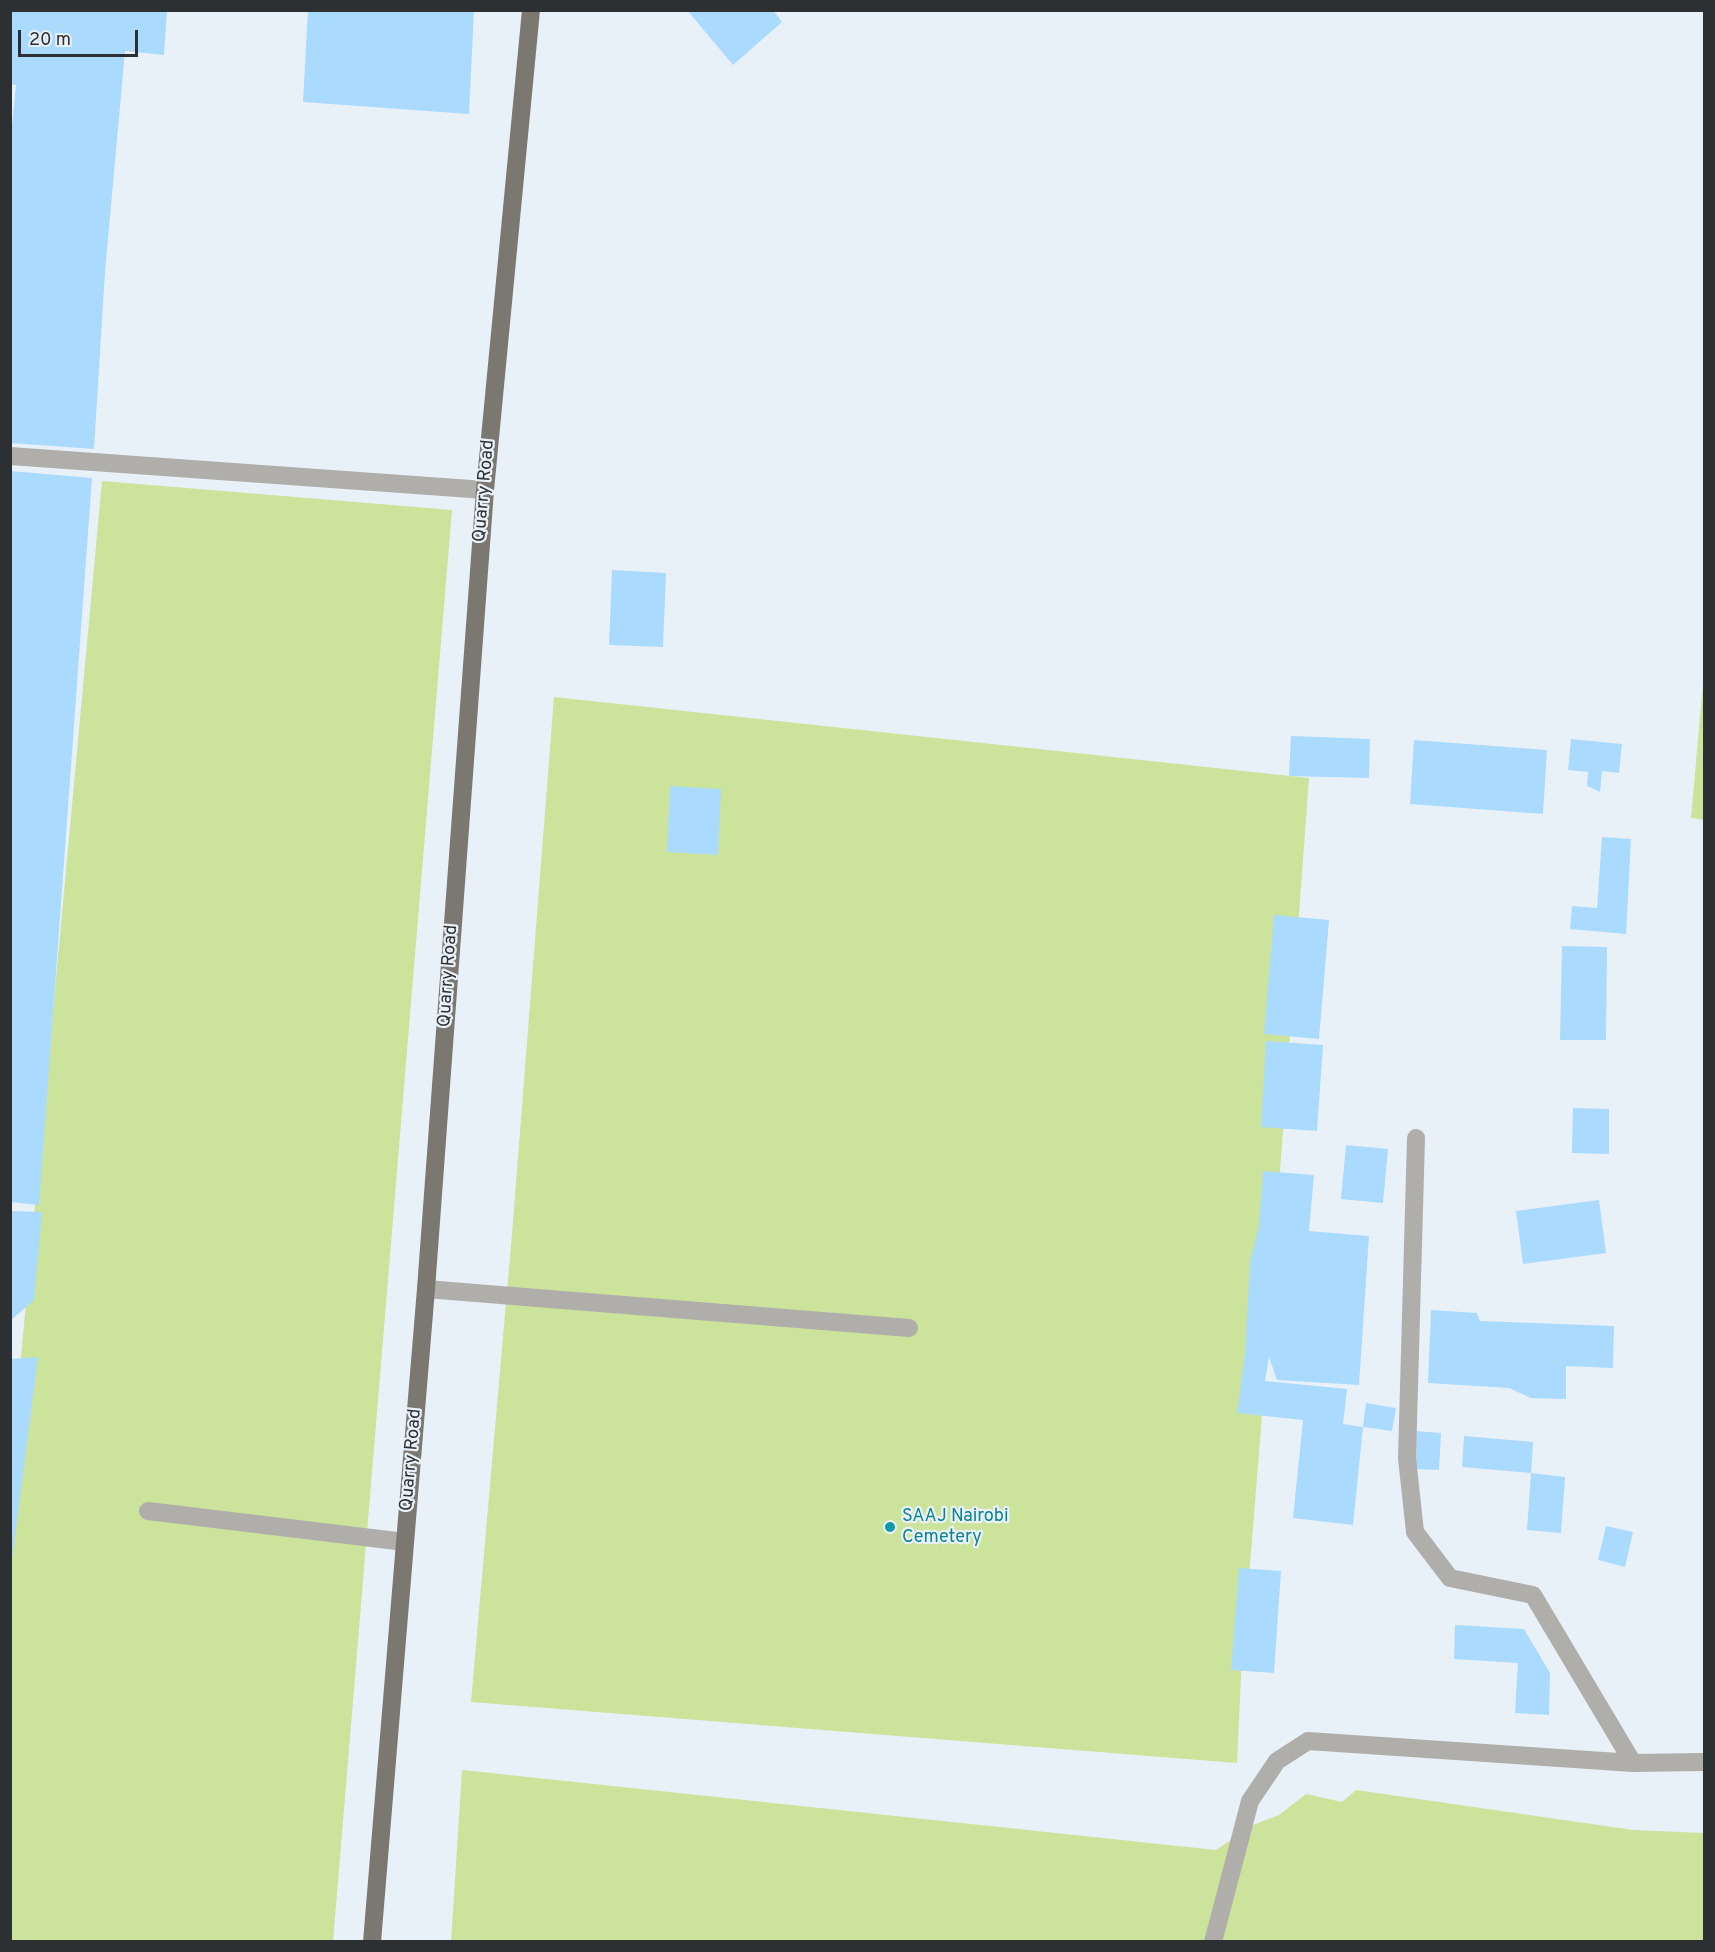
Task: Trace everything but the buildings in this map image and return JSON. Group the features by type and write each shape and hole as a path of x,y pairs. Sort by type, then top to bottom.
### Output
{"main road":[{"name":"Quarry Road","path":"372,1941 426,1289 485,490 531,10"}],"lane":[{"path":"10,456 485,490"},
{"path":"1416,1138 1407,1458 1415,1532 1450,1578 1533,1595 1633,1763"},
{"path":"426,1289 909,1328"},
{"path":"148,1510 405,1542"},
{"path":"1213,1941 1250,1800 1277,1761 1308,1741 1633,1763 1704,1761"}],"green space":[{"path":"102,481 452,510 333,1941 11,1942 11,1465"},
{"path":"1704,672 1704,820 1691,818"},
{"path":"554,697 1309,778 1241,1677 1237,1763 471,1702 512,1234"},
{"path":"462,1770 1216,1850 1253,1825 1279,1815 1306,1794 1342,1802 1356,1790 1633,1830 1704,1833 1704,1941 451,1942"}],"place":[{"name":"SAAJ Nairobi Cemetery","path":"890,1527"}]}
